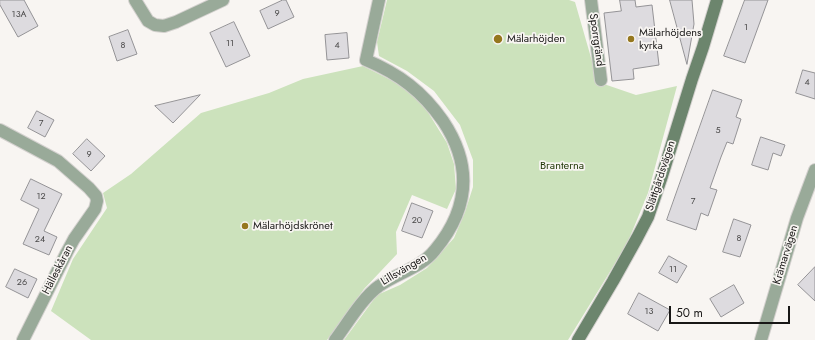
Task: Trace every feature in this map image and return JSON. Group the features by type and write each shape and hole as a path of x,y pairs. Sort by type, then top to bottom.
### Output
{"street":[{"path":"135,0 148,21 159,25 169,25 223,0"},
{"name":"Lillsvängen","path":"335,340 370,292 421,263 434,252 453,224 460,205 463,190 463,172 460,154 450,132 436,112 414,87 383,67 366,60 379,0"},
{"name":"Sporrgränd","path":"590,0 601,80"},
{"name":"Slättgårdsvägen","path":"578,340 613,281 648,217 717,0"},
{"name":"Hälleskåran","path":"0,130 58,161 90,188 96,196 97,201 95,209 74,239 67,252 23,340"},
{"name":"Krämarvägen","path":"761,340 797,218 815,170"}],"green space":[{"name":"Branterna","path":"387,0 569,0 575,2 598,82 636,95 677,86 648,193 627,244 568,340 344,340 377,295 400,285 427,268 454,238 465,212 473,187 473,160 460,125 434,91 407,71 379,56 377,42"},
{"path":"363,66 405,87 426,109 447,143 454,164 456,189 447,209 412,195 396,232 397,254 364,289 327,340 91,340 51,311 73,259 107,208 103,193 131,174 201,113 269,93 303,79"}],"building":[{"path":"0,0 24,0 38,26 18,37 0,5"},
{"path":"286,0 294,17 268,29 260,11"},
{"name":"Mälarhöjdens kyrka","path":"620,0 635,0 636,7 652,5 659,65 633,69 634,79 612,81 604,13 621,11"},
{"path":"670,0 692,0 694,24 687,64"},
{"path":"745,0 768,0 745,63 724,56"},
{"path":"234,22 250,56 226,67 210,33"},
{"path":"128,30 137,54 117,61 109,37"},
{"path":"347,33 349,58 327,60 325,35"},
{"path":"803,70 815,73 815,99 796,93"},
{"path":"713,90 742,100 736,117 741,119 733,144 727,142 710,188 717,190 708,216 701,213 696,230 667,220"},
{"path":"200,95 173,123 155,106"},
{"path":"37,111 54,120 45,137 28,128"},
{"path":"761,137 785,145 781,156 773,153 768,170 752,165"},
{"path":"87,139 105,156 91,171 73,154"},
{"path":"31,179 62,194 44,231 57,237 49,255 23,244 39,209 21,200"},
{"path":"412,203 433,211 422,238 402,231"},
{"path":"734,219 751,225 740,257 723,252"},
{"path":"669,256 687,266 677,283 659,273"},
{"path":"815,267 815,301 798,285"},
{"path":"15,269 37,279 28,298 6,287"},
{"path":"734,285 744,303 721,317 710,299"},
{"path":"639,293 670,310 658,331 628,314"}],"place":[{"name":"Mälarhöjden","path":"498,39"},
{"name":"Mälarhöjdens kyrka","path":"631,39"},
{"name":"Mälarhöjdskrönet","path":"245,226"}]}
